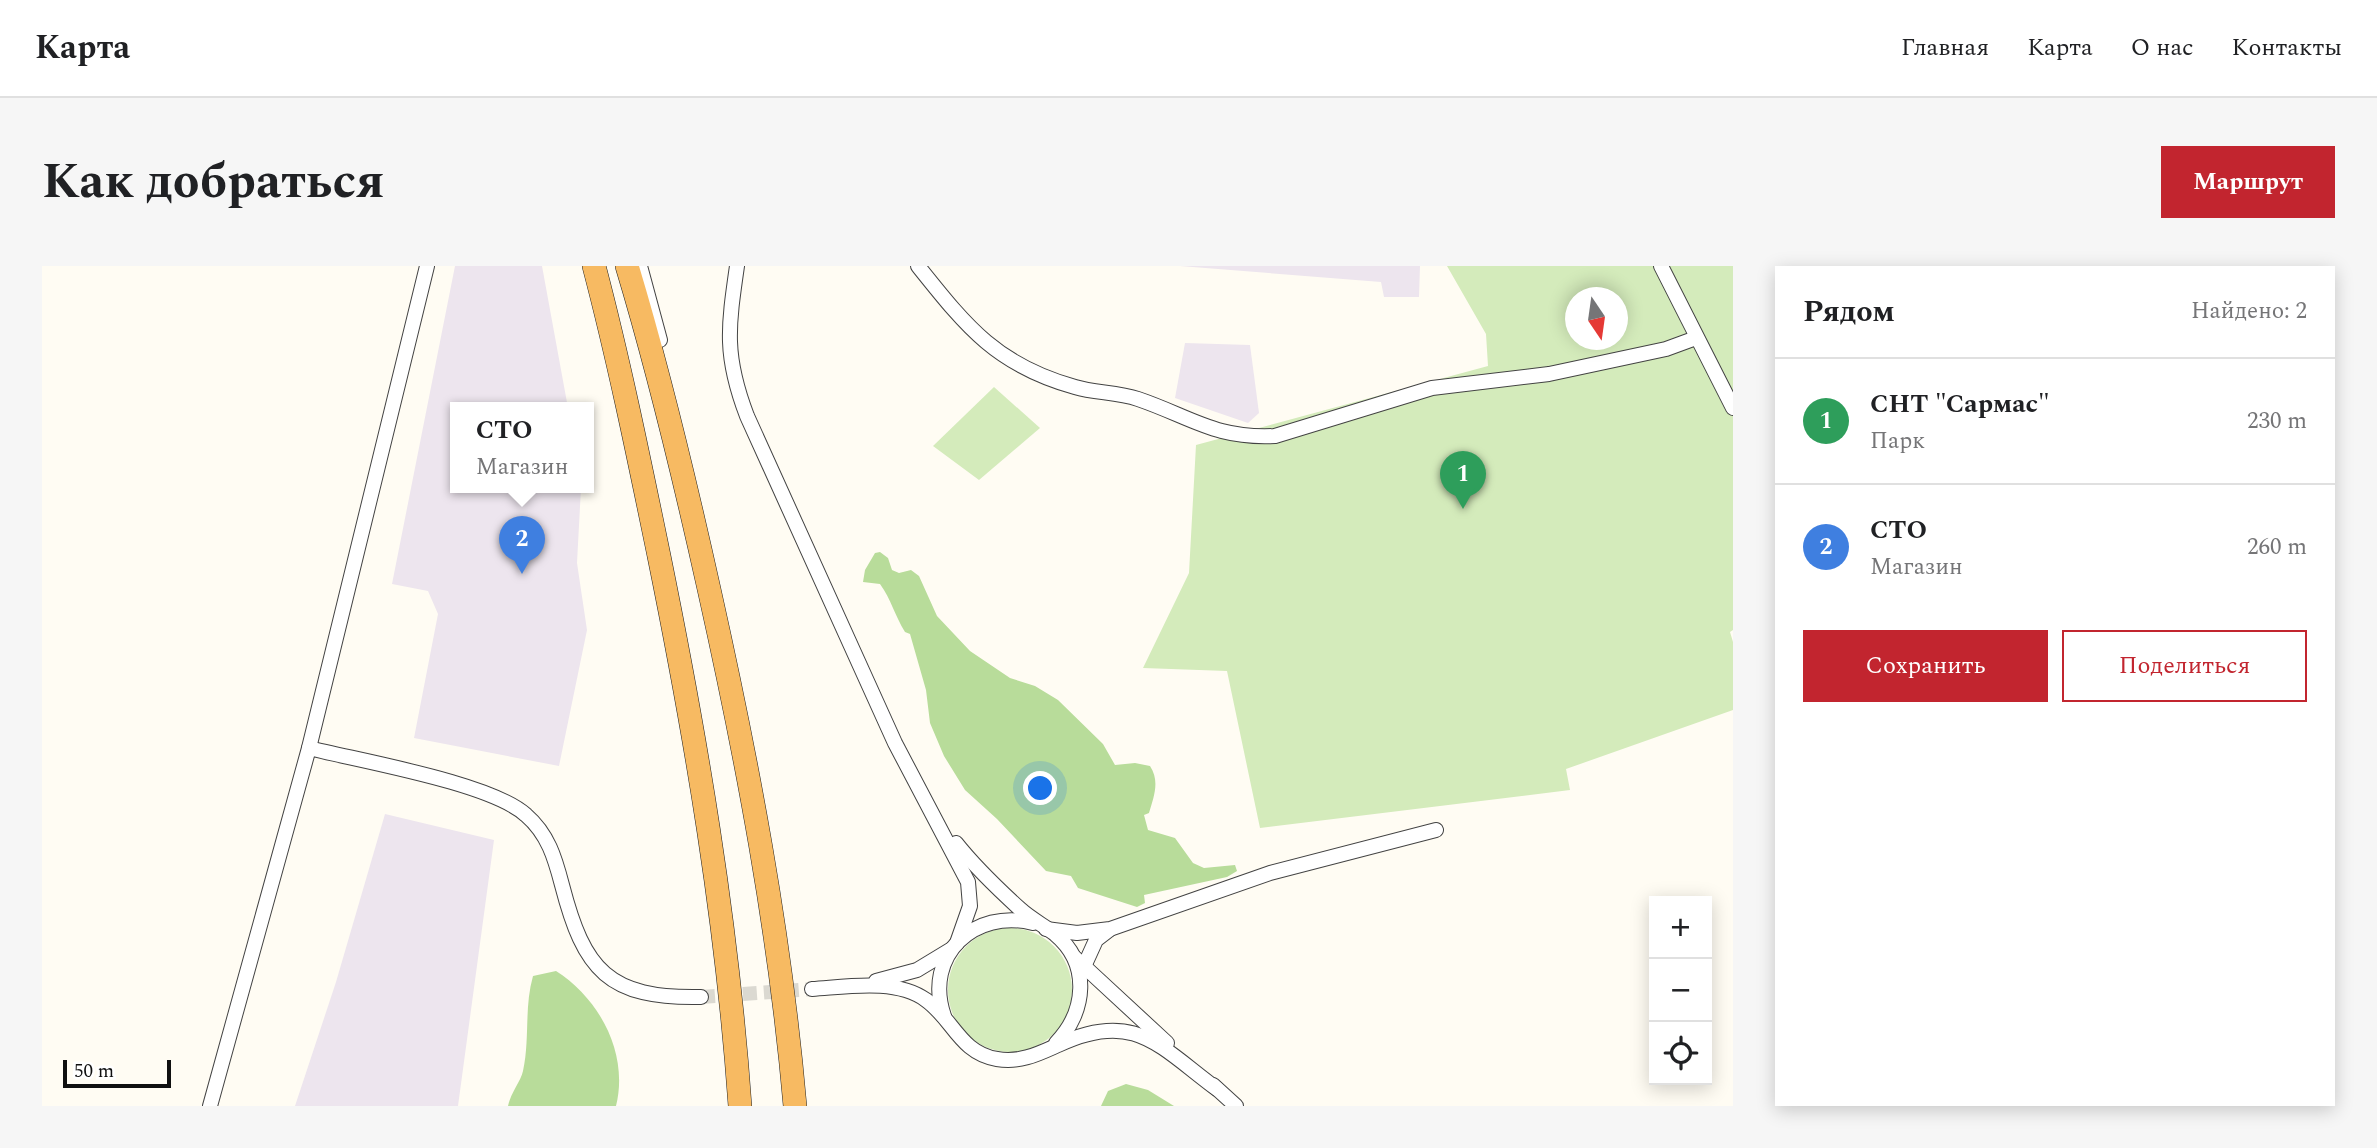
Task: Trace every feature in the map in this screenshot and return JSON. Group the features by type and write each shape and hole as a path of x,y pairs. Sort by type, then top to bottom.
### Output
{"highway":[{"path":"594,266 649,507 689,703 711,843 740,1106"},
{"path":"627,266 689,499 732,691 779,956 795,1106"}],"street":[{"path":"211,1106 309,748 427,266"},
{"path":"583,266 625,444 649,507"},
{"path":"640,266 681,431 689,499"},
{"path":"737,266 728,342 738,393 895,743 970,890 968,915 945,962 939,985 943,1014 952,1030"},
{"path":"918,266 967,327 998,353 1026,369 1075,387 1135,398 1215,432 1248,438 1293,431 1432,387 1549,374 1666,349 1696,338"},
{"path":"1661,266 1733,408"},
{"path":"309,748 447,783 508,802 539,827 549,843 579,942 599,969 612,979 649,993 701,997"},
{"path":"935,817 986,877 1236,1106"},
{"path":"850,987 917,970 955,945 968,932 991,922 1018,919 1042,927 1077,933 1110,929 1270,873 1436,830"},
{"path":"1043,1052 1056,1044 1074,1021 1081,996 1078,961 1096,940 1110,929"},
{"path":"812,989 900,988 934,1006 952,1030 975,1051 999,1060 1030,1058 1084,1034 1125,1030 1152,1041 1217,1089"}],"shaded area":[{"path":"455,266 542,266 567,402 450,402 450,493 581,493 577,563 587,630 559,766 414,738 438,614 428,591 392,584"},
{"path":"1180,266 1420,266 1419,297 1384,297 1381,282"},
{"path":"1185,343 1250,345 1259,413 1248,423 1175,398"},
{"path":"385,814 494,840 458,1106 295,1106 336,982"}],"green space":[{"path":"1447,266 1733,266 1733,630 1730,632 1733,642 1733,710 1566,769 1570,790 1260,828 1227,671 1143,668 1189,573 1196,445 1488,366 1486,334"},
{"path":"994,387 1040,428 979,480 933,446"},
{"path":"880,552 888,558 892,570 899,573 911,570 919,576 937,616 970,651 1010,678 1035,686 1058,700 1103,744 1115,765 1135,763 1150,766 1155,783 1149,813 1144,815 1148,830 1175,838 1193,863 1204,868 1235,865 1237,871 1227,877 1144,895 1145,903 1137,907 1078,888 1071,876 1046,871 997,819 965,790 944,756 930,723 926,690 910,634 905,632 880,584 863,582 865,570 875,553"},
{"path":"1010,928 1034,933 1054,946 1067,966 1072,990 1067,1014 1054,1034 1034,1047 1010,1052 986,1047 966,1034 953,1014 948,990 953,966 966,946 986,933"},
{"path":"556,971 586,997 607,1030 618,1067 616,1106 508,1106 523,1071 533,976"},
{"path":"1126,1084 1148,1090 1174,1106 1101,1106 1108,1091"}],"tunnel":[{"path":"701,997 812,989"}],"place":[{"name":"СНТ \"Сармас\"","path":"1463,509"},
{"name":"СТО","path":"522,574"}]}
